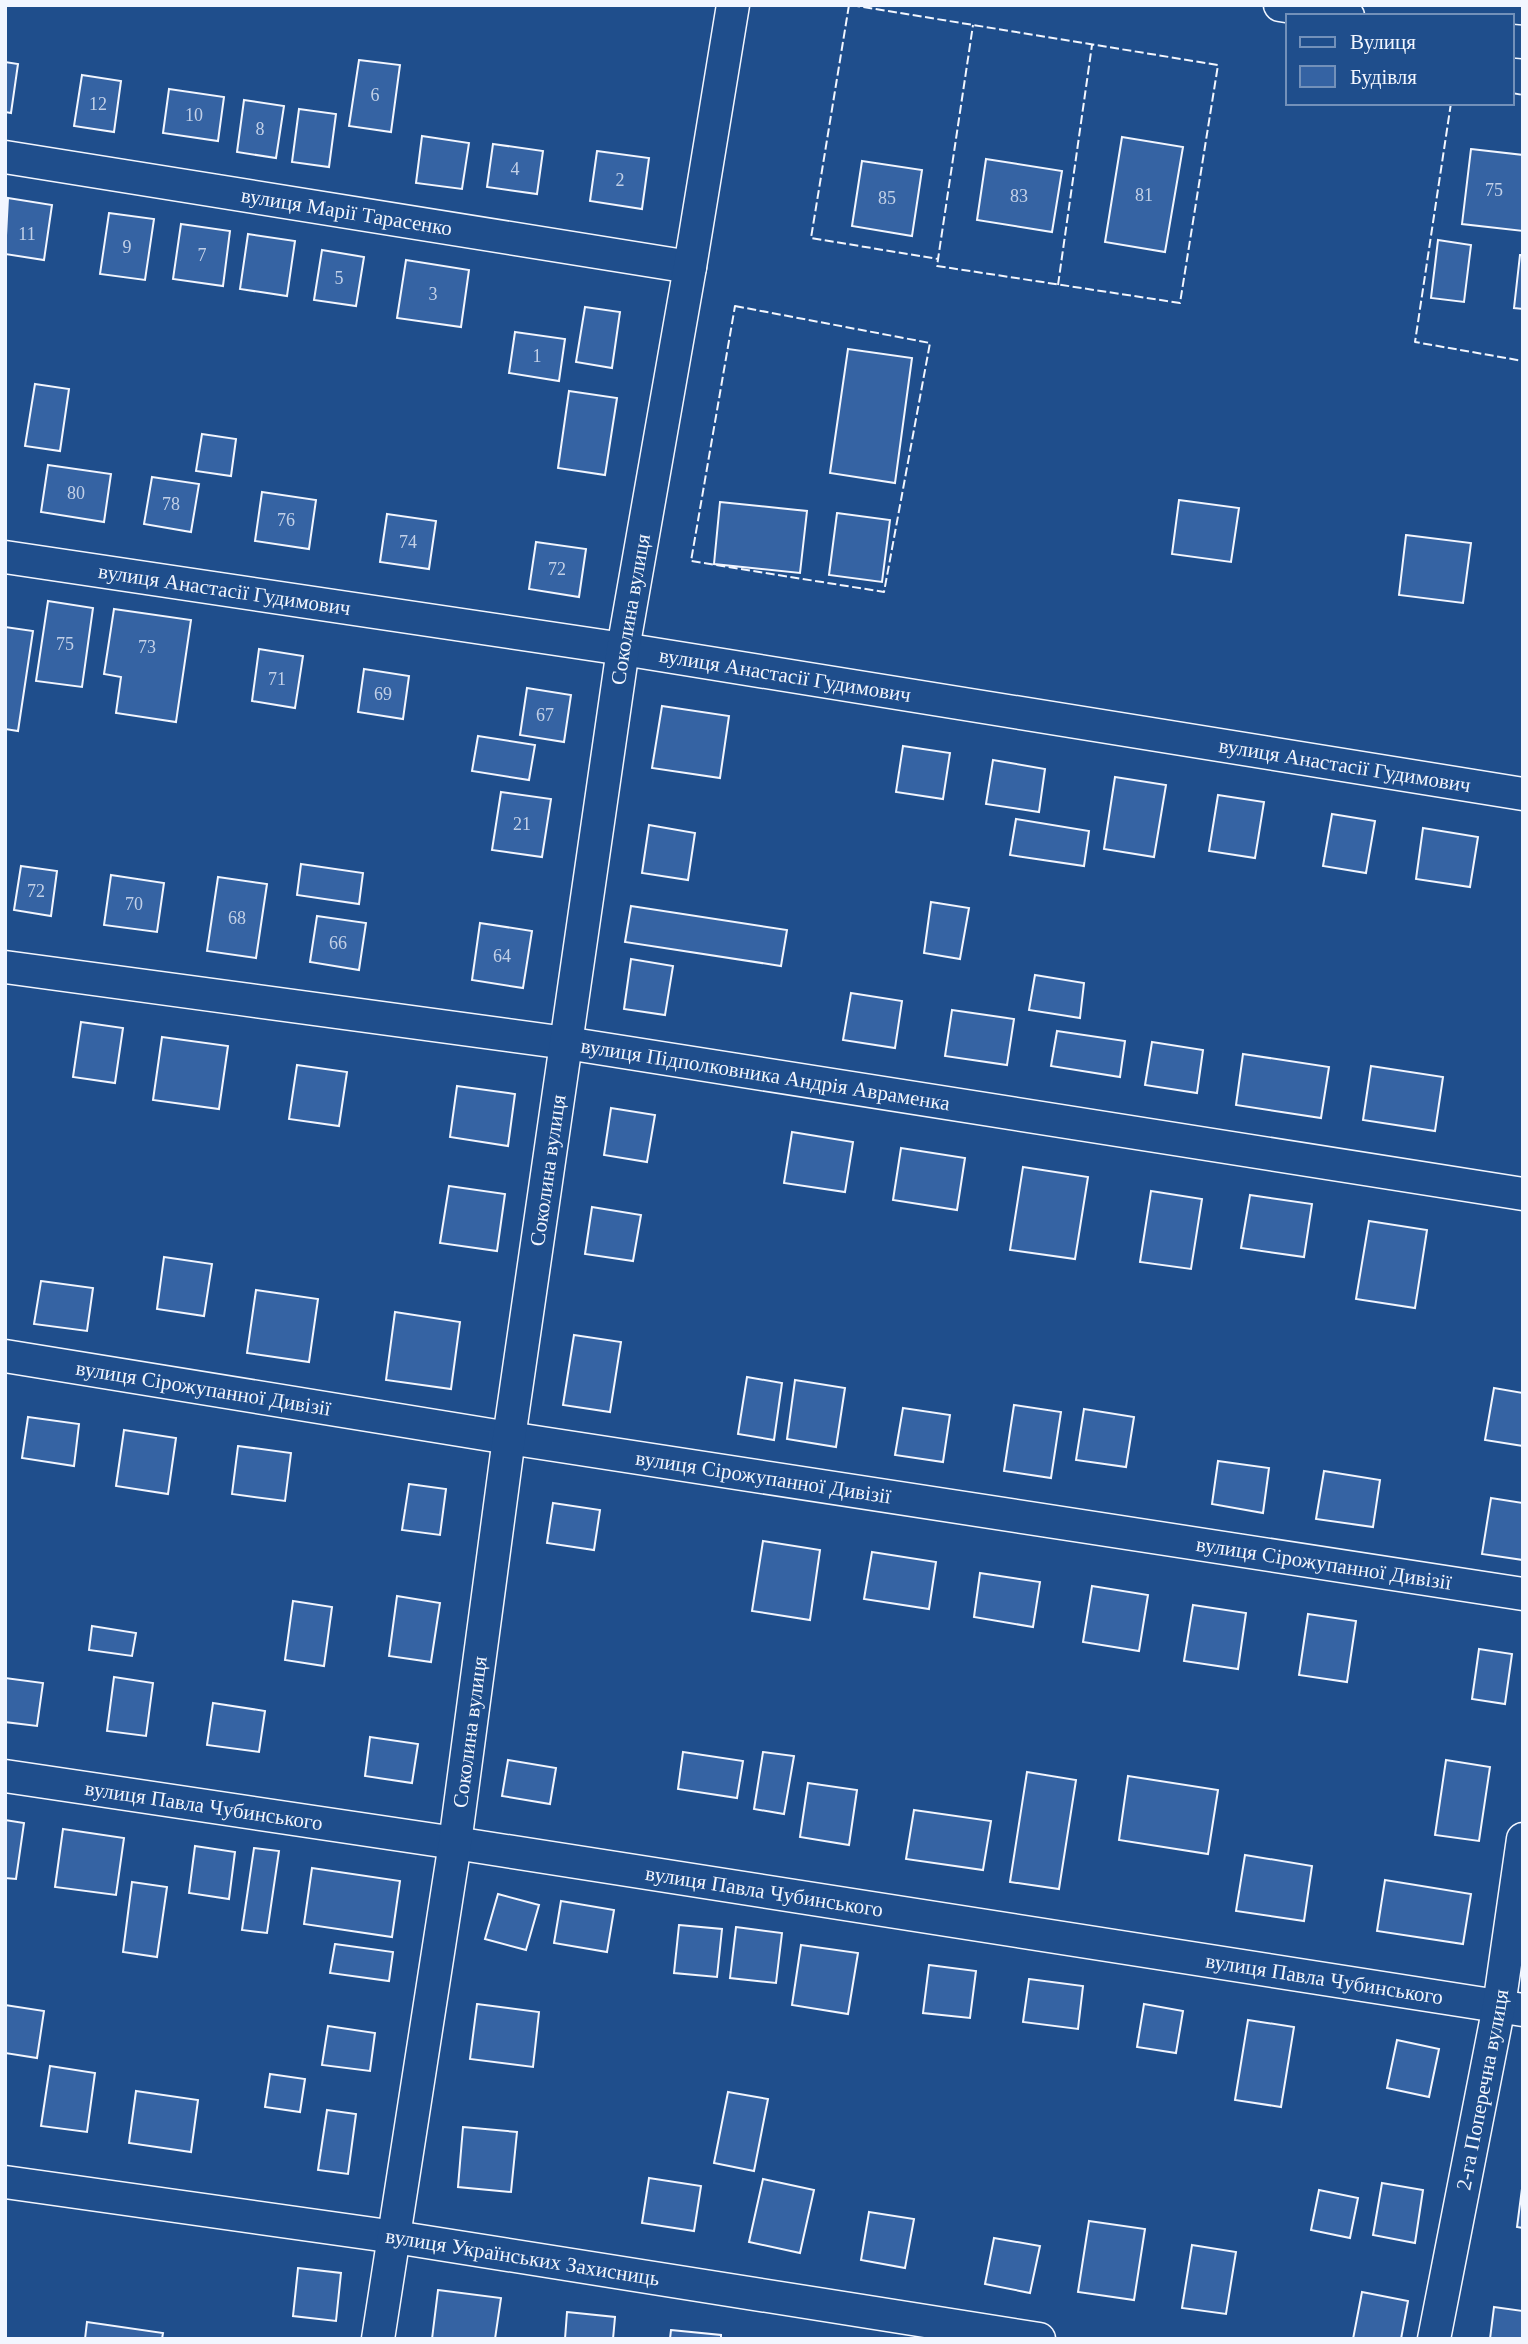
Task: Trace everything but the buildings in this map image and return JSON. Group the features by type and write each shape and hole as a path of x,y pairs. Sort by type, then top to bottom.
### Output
{"street":[{"name":"Соколина вулиця","path":"379,2339 455,1843 509,1438 623,649 733,5"},
{"path":"1280,5 1336,14"},
{"name":"вулиця Марії Тарасенко","path":"5,157 690,268"},
{"name":"вулиця Анастасії Гудимович","path":"5,557 623,649 1523,794"},
{"name":"вулиця Підполковника Андрія Авраменка","path":"5,967 566,1043 1523,1194"},
{"name":"вулиця Сірожупанної Дивізії","path":"5,1356 509,1438 1523,1594"},
{"name":"вулиця Павла Чубинського","path":"5,1776 455,1843 1511,2008"},
{"name":"2-га Поперечна вулиця","path":"1434,2339 1511,2008 1523,1839"},
{"name":"вулиця Українських Захисниць","path":"5,2182 395,2237 1039,2339"}],"fence":[{"path":"849,5 811,238 938,259"},
{"path":"851,5 1218,65 1180,303 937,266 973,25"},
{"path":"1058,285 1092,45"},
{"path":"1514,93 1523,95"},
{"path":"1451,105 1415,342 1523,361"},
{"path":"735,306 930,343 884,592 691,561 735,306"}]}
